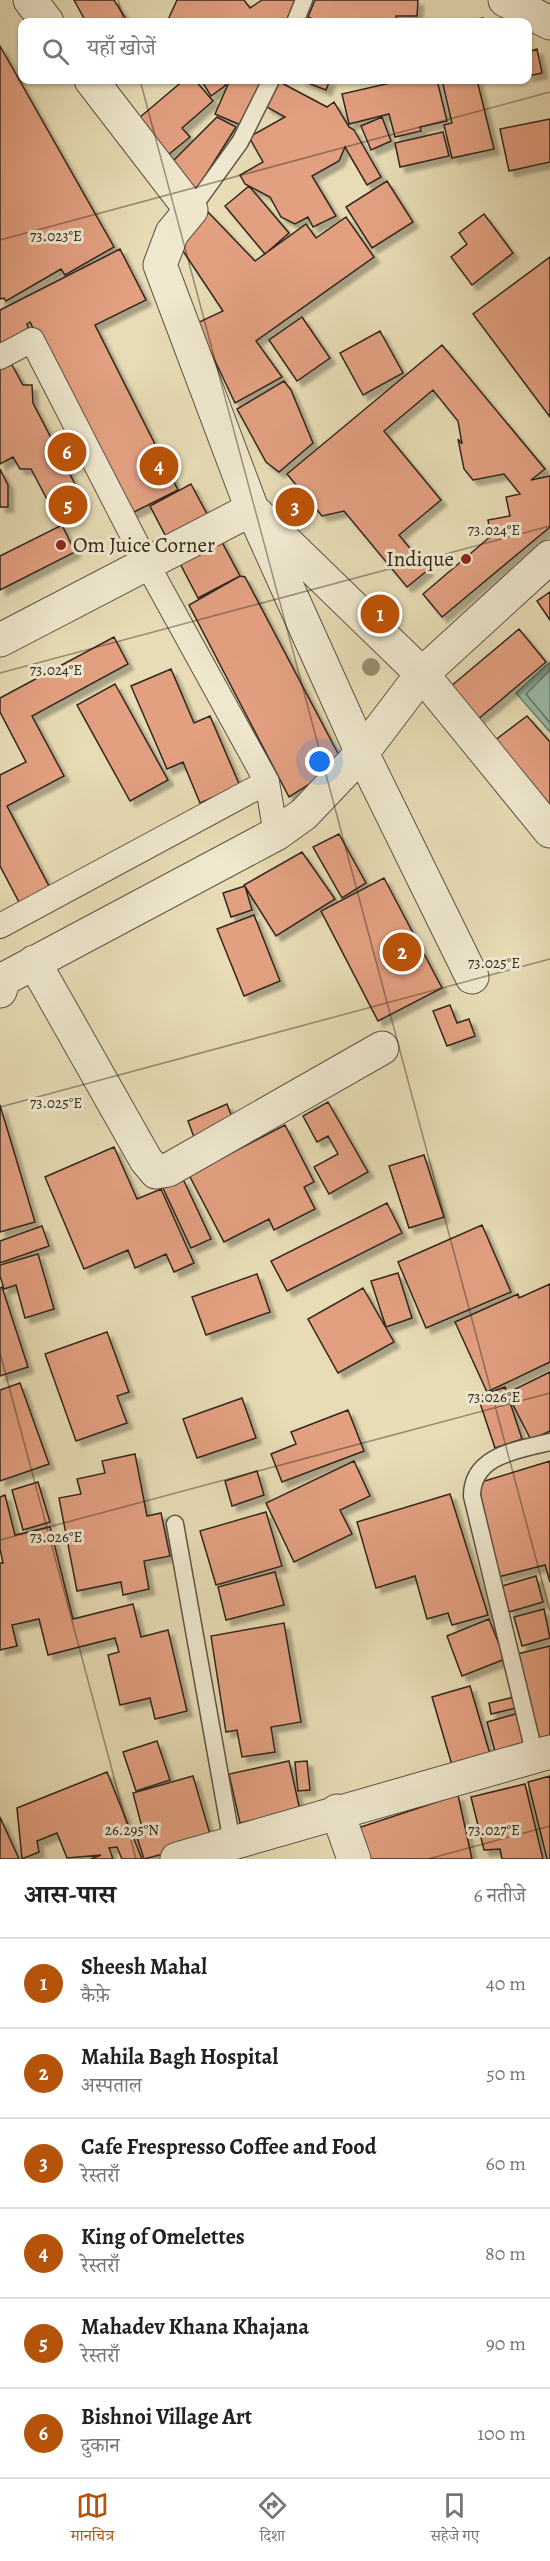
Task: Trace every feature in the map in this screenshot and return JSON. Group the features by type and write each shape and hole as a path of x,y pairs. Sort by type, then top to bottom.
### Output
{"street":[{"path":"30,0 44,18"},
{"path":"505,0 550,22"},
{"path":"94,84 191,210 172,233 160,265 252,508 362,753 472,977"},
{"path":"0,357 32,340 147,564 267,782 276,834"},
{"path":"0,640 252,508"},
{"path":"252,508 422,674 550,831"},
{"path":"1,980 276,834 304,814 362,753 422,674 550,557"},
{"path":"0,926 267,782"},
{"path":"34,962 146,1160 156,1172 168,1170 382,1048"},
{"path":"177,1859 542,1754"},
{"path":"337,1812 354,1859"}],"lane":[{"path":"297,18 304,0"},
{"path":"191,210 240,142 269,84"},
{"path":"542,1754 472,1496 472,1483 476,1473 507,1452 550,1442"},
{"path":"175,1524 232,1843"}],"water":[{"path":"550,662 550,732 516,693"}],"building":[{"path":"74,0 114,0 125,18 84,18"},
{"path":"177,0 244,0 250,8 262,0 299,0 291,18 169,18"},
{"path":"315,0 418,0 417,16 396,16 396,18 308,17"},
{"path":"0,46 18,78 18,84 22,84 114,247 65,275 61,269 6,301 4,298 0,299"},
{"path":"537,49 542,73 532,75 532,51"},
{"path":"179,84 198,84 213,101 182,128 190,137 163,159 133,123"},
{"path":"204,84 226,85 211,96"},
{"path":"228,84 261,84 243,126 215,114"},
{"path":"276,84 284,84 327,107 334,102 349,127 354,130 381,177 367,185 345,147 339,161 312,176 336,216 313,227 308,217 295,224 281,217 270,197 245,184 240,175 263,162 249,137 285,117 265,106"},
{"path":"310,84 328,84 326,90"},
{"path":"386,84 438,84 447,121 420,127 421,131 395,137 389,114 349,124 342,94"},
{"path":"443,84 478,84 494,149 452,158 444,125 452,123"},
{"path":"217,117 236,127 195,192 173,161"},
{"path":"382,117 391,141 371,150 361,126"},
{"path":"550,119 550,162 509,171 500,129"},
{"path":"443,132 449,156 400,167 395,143"},
{"path":"387,181 413,222 372,248 346,207"},
{"path":"249,186 289,233 265,254 225,206"},
{"path":"208,212 255,261 306,224 316,238 346,217 374,257 256,341 282,377 235,403 197,323 223,311 181,248"},
{"path":"484,214 513,253 472,285 451,257 467,244 459,233"},
{"path":"120,249 146,300 95,325 178,490 128,515 30,322 27,324 29,331 0,348 0,310"},
{"path":"550,257 550,417 473,314"},
{"path":"302,317 330,358 297,381 269,340"},
{"path":"380,331 403,373 363,395 340,353"},
{"path":"442,345 545,469 531,480 550,476 550,527 442,617 423,594 491,536 488,520 510,516 506,497 520,494 504,474 473,480 464,469 458,439 462,444 458,421 433,390 384,431 441,500 399,535 428,570 407,587 344,511 322,516 287,474"},
{"path":"11,363 23,385 32,385 33,403 78,490 50,505 31,469 20,469 13,457 0,464 0,369"},
{"path":"284,381 291,390 313,443 279,472 266,462 237,409"},
{"path":"0,469 8,485 8,507 0,507"},
{"path":"191,484 240,576 198,598 150,506"},
{"path":"62,525 75,552 0,590 0,556"},
{"path":"240,576 245,577 343,763 289,797 189,605"},
{"path":"550,592 550,620 537,601"},
{"path":"519,629 546,662 471,725 444,692"},
{"path":"114,637 128,664 32,716 64,776 7,806 50,888 20,904 0,866 0,775 26,762 0,712 0,698"},
{"path":"171,669 194,723 210,716 240,786 200,803 183,762 167,769 131,686"},
{"path":"115,684 168,780 130,801 77,705"},
{"path":"527,716 550,742 550,823 490,744"},
{"path":"339,834 366,883 342,898 313,847"},
{"path":"302,852 335,899 276,936 244,885"},
{"path":"384,878 442,988 378,1021 321,911"},
{"path":"245,886 252,910 231,917 223,893"},
{"path":"254,915 280,981 244,996 217,929"},
{"path":"450,1005 457,1023 469,1019 475,1036 447,1046 433,1011"},
{"path":"328,1102 368,1172 329,1194 314,1167 338,1154 328,1136 317,1142 303,1116"},
{"path":"227,1104 236,1128 198,1148 188,1121"},
{"path":"0,1105 35,1222 0,1232"},
{"path":"285,1125 314,1182 304,1187 315,1209 274,1230 269,1219 224,1242 189,1175"},
{"path":"114,1147 137,1199 161,1189 194,1263 174,1272 166,1254 135,1268 128,1250 84,1269 45,1177"},
{"path":"424,1155 444,1217 409,1228 389,1166"},
{"path":"183,1179 211,1239 191,1248 163,1188"},
{"path":"387,1203 402,1233 287,1291 271,1261"},
{"path":"482,1225 511,1292 426,1328 398,1262"},
{"path":"42,1226 49,1246 0,1263 0,1241"},
{"path":"38,1254 54,1309 25,1318 16,1285 4,1289 0,1276 0,1265"},
{"path":"398,1273 412,1318 386,1327 371,1281"},
{"path":"257,1274 270,1312 206,1335 192,1297"},
{"path":"550,1284 550,1362 487,1392 455,1322 518,1294 519,1298"},
{"path":"2,1287 28,1367 0,1376 0,1288"},
{"path":"363,1288 394,1342 338,1373 308,1319"},
{"path":"107,1332 129,1392 117,1396 127,1423 76,1441 45,1354"},
{"path":"550,1372 550,1431 531,1440 507,1393"},
{"path":"20,1383 49,1464 0,1481 0,1390"},
{"path":"505,1387 522,1439 495,1448 478,1397"},
{"path":"242,1398 256,1438 197,1458 183,1419"},
{"path":"348,1410 364,1451 282,1482 271,1454 296,1444 291,1432"},
{"path":"135,1454 147,1516 161,1513 170,1556 144,1561 149,1589 123,1595 121,1582 77,1591 59,1498 81,1494 77,1479 105,1473 102,1461"},
{"path":"354,1461 370,1496 340,1510 352,1534 294,1562 266,1503"},
{"path":"550,1461 550,1582 545,1565 498,1577 478,1483"},
{"path":"257,1471 264,1495 232,1506 225,1481"},
{"path":"38,1482 50,1522 23,1530 12,1490"},
{"path":"450,1494 488,1615 452,1625 448,1613 427,1619 415,1576 376,1588 357,1522"},
{"path":"5,1495 15,1535 50,1527 73,1619 133,1604 141,1637 168,1630 187,1711 155,1719 150,1698 120,1705 108,1655 119,1652 115,1638 48,1655 39,1619 12,1625 17,1646 0,1650 0,1563 3,1563 0,1549 0,1497"},
{"path":"266,1512 282,1566 216,1585 200,1531"},
{"path":"275,1572 284,1605 226,1620 218,1587"},
{"path":"536,1576 543,1602 509,1612 502,1586"},
{"path":"544,1609 550,1638 522,1646 514,1617"},
{"path":"489,1619 505,1659 462,1676 447,1636"},
{"path":"284,1623 301,1722 271,1727 275,1752 242,1757 237,1730 226,1732 211,1636"},
{"path":"550,1646 550,1742 540,1745 517,1654"},
{"path":"470,1686 492,1761 454,1772 432,1697"},
{"path":"514,1697 516,1708 491,1714 489,1703"},
{"path":"519,1713 529,1750 497,1759 487,1722"},
{"path":"157,1741 170,1780 136,1791 123,1752"},
{"path":"289,1761 300,1810 240,1823 229,1774"},
{"path":"307,1761 310,1790 298,1791 295,1762"},
{"path":"107,1772 142,1859 122,1859 117,1847 109,1848 113,1859 91,1859 101,1855 67,1858 57,1833 37,1841 39,1852 22,1859 17,1808"},
{"path":"193,1776 212,1841 144,1859 136,1834 143,1831 133,1793"},
{"path":"550,1776 550,1859 547,1859 528,1782"},
{"path":"525,1784 543,1859 502,1859 500,1849 484,1850 471,1797"},
{"path":"458,1795 472,1859 367,1859 358,1828"},
{"path":"0,1817 19,1859 0,1859"}],"place":[{"name":"Bishnoi Village Art","path":"67,452"},
{"name":"King of Omelettes","path":"159,466"},
{"name":"Mahadev Khana Khajana","path":"68,505"},
{"name":"Cafe Frespresso Coffee and Food","path":"295,507"},
{"name":"Om Juice Corner","path":"61,545"},
{"name":"Indique","path":"466,559"},
{"name":"Sheesh Mahal","path":"380,614"},
{"name":"Mahila Bagh Hospital","path":"402,952"}]}
